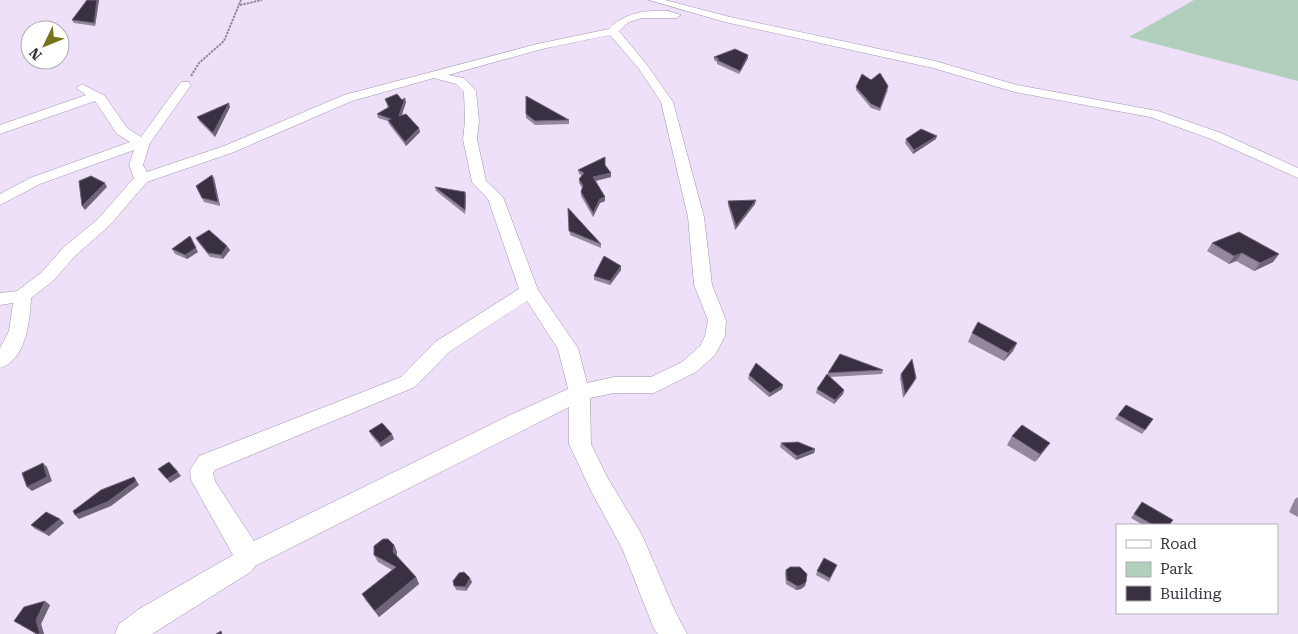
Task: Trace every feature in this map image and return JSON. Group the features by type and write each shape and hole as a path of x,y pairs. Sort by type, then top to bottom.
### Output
{"street":[{"path":"654,0 718,17 935,65 1015,88 1153,114 1216,136 1298,174"},
{"path":"0,299 22,296 47,277 70,251 103,223 142,179 230,149 348,98 431,74 541,46 612,31 617,24 648,13 718,17"},
{"path":"129,634 148,619 242,563 246,558 518,421 579,394 614,384 654,385 689,367 708,350 715,336 717,320 703,285 696,217 667,102 643,67 612,31"},
{"path":"431,74 460,81 470,91 472,121 470,139 480,182 495,197 529,291 568,348 579,394 580,444 599,484 633,543 664,619 673,634"},
{"path":"142,179 136,164 143,143 185,85"},
{"path":"0,200 35,181 141,143 122,131 101,99 82,88"},
{"path":"0,130 96,96"},
{"path":"246,558 246,552 208,490 201,473 202,468 207,463 408,382 442,346 529,291"},
{"path":"0,361 8,353 21,327 22,296"}],"path":[{"path":"185,85 199,63 224,41 240,5 240,0"},
{"path":"240,5 262,0"}],"green space":[{"path":"1194,0 1298,0 1298,81 1129,37"}],"building":[{"path":"87,0 97,0 94,23 72,20"},
{"path":"735,49 748,55 740,71 714,57"},
{"path":"880,73 888,86 880,108 871,104 856,87 862,74 871,80"},
{"path":"397,94 402,100 405,98 399,116 406,114 419,128 405,142 388,120 391,119 377,114 389,107 385,99"},
{"path":"526,96 569,120 535,121 526,114"},
{"path":"229,103 213,133 197,117"},
{"path":"921,129 937,136 914,150 906,139"},
{"path":"605,157 605,165 611,173 593,177 605,197 600,199 593,213 581,192 583,186 579,179 584,173 578,170"},
{"path":"212,175 218,202 202,198 196,186"},
{"path":"91,176 105,183 82,206 79,181"},
{"path":"435,187 465,192 465,210"},
{"path":"756,200 736,226 728,201"},
{"path":"568,208 601,244 569,231"},
{"path":"209,230 227,246 221,255 208,253 196,238"},
{"path":"1239,232 1279,254 1260,263 1242,253 1234,256 1212,243"},
{"path":"190,236 196,248 185,255 172,249"},
{"path":"604,256 621,266 610,281 594,276"},
{"path":"978,322 1017,343 1008,353 972,333"},
{"path":"840,354 883,370 828,373"},
{"path":"912,359 916,378 905,394 901,374"},
{"path":"756,363 783,385 770,393 749,375"},
{"path":"827,374 844,390 835,400 817,389"},
{"path":"1126,405 1153,419 1145,430 1118,415"},
{"path":"382,423 392,434 380,443 369,431"},
{"path":"1022,425 1050,443 1040,454 1012,436"},
{"path":"798,442 815,449 797,456 781,443"},
{"path":"169,462 178,472 167,479 158,469"},
{"path":"43,463 47,477 27,487 22,473"},
{"path":"134,477 136,481 107,502 75,515 73,511 101,490"},
{"path":"1142,502 1173,520 1170,524 1151,524 1134,514"},
{"path":"46,512 60,519 44,532 31,525"},
{"path":"383,539 388,539 394,545 393,552 416,577 375,611 362,594 396,567 374,555 374,546"},
{"path":"824,558 837,565 830,578 817,571"},
{"path":"790,567 800,567 807,574 806,582 797,586 787,580 786,570"},
{"path":"464,572 470,578 465,587 454,586 453,581 459,573"},
{"path":"45,601 36,620 40,634 14,621 24,607"}]}
